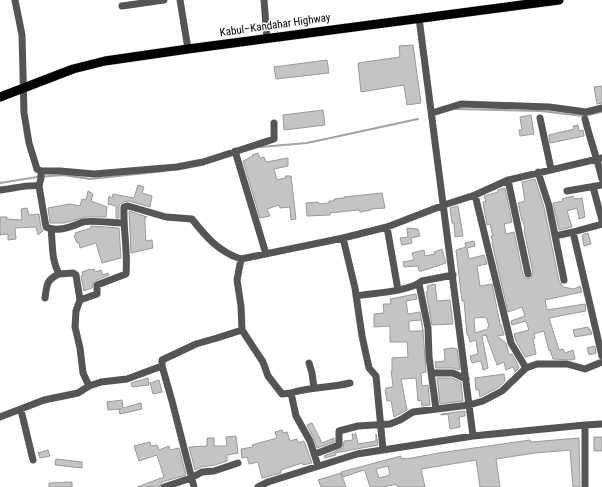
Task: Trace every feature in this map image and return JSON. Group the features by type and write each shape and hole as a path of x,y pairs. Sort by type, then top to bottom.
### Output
{"main road":[{"name":"Kabul–Kandahar Highway","path":"0,97 73,69 105,61 559,0"}],"street":[{"path":"15,0 22,35 24,113 29,143 37,169 41,171 94,174 176,167 202,162 235,154 274,139 274,123"},
{"path":"122,6 164,0"},
{"path":"180,0 188,49"},
{"path":"264,0 267,39"},
{"path":"419,18 473,436"},
{"path":"432,113 461,104 549,107 586,112 602,108"},
{"path":"540,118 551,169"},
{"path":"585,119 589,135 600,158 602,178"},
{"path":"235,154 266,254"},
{"path":"80,300 97,294 97,285 126,274 128,256 123,223 124,207 128,206 166,217 192,220 206,237 220,250 241,260 387,227 475,195 508,180 600,158"},
{"path":"41,171 39,186 46,227 51,229 66,228 84,222 123,223"},
{"path":"538,172 549,206 564,280"},
{"path":"508,180 528,274"},
{"path":"0,189 13,189 34,185 39,186"},
{"path":"567,191 602,185"},
{"path":"593,187 602,220"},
{"path":"475,195 511,343 526,368"},
{"path":"555,236 602,224"},
{"path":"387,227 398,290"},
{"path":"51,229 53,241 52,254 59,274"},
{"path":"573,232 602,356"},
{"path":"343,238 356,296 362,336 369,368 376,376 383,450"},
{"path":"241,260 237,280 241,306 242,330 262,362 268,376 282,394 303,389 350,383"},
{"path":"45,298 47,284 51,278 59,274 75,273 80,300 76,311 75,327 80,348 83,372 89,386"},
{"path":"356,296 398,290 419,284 422,281 453,274"},
{"path":"419,284 428,328 431,373 436,409"},
{"path":"194,487 162,366 162,360 196,344 242,330"},
{"path":"315,454 340,445 338,431 358,426 390,424 413,412 484,402 502,391 526,368 537,364 567,364 585,369 602,362"},
{"path":"309,363 314,388"},
{"path":"0,417 44,400 78,393 89,386 101,382 128,379 162,366"},
{"path":"431,373 453,373 466,379"},
{"path":"291,393 296,416 310,441 318,466"},
{"path":"21,410 33,460"},
{"path":"258,487 268,482 357,454 473,436 602,424"},
{"path":"585,425 585,487"},
{"path":"164,487 191,478 202,472 238,463"}],"building":[{"path":"413,45 421,103 407,105 404,85 361,92 358,63 400,57 399,46"},
{"path":"327,60 329,73 276,79 274,67"},
{"path":"602,86 602,103 597,104 594,87"},
{"path":"323,110 325,125 284,130 283,115"},
{"path":"531,115 534,134 520,136 519,130 522,130 520,117"},
{"path":"578,125 579,131 583,130 584,136 550,143 549,135 574,129 573,126"},
{"path":"258,153 260,158 264,157 266,162 288,158 288,166 274,169 277,180 286,178 285,176 291,176 296,219 291,220 290,207 280,208 279,205 267,209 270,216 260,218 243,161"},
{"path":"535,179 544,207 559,281 563,287 574,289 580,286 582,292 545,300 547,310 585,304 586,311 549,318 559,350 563,349 565,353 573,350 575,359 572,360 553,359 550,350 549,351 544,331 534,334 535,338 533,339 536,354 525,357 516,341 514,334 529,330 526,321 512,325 511,321 525,316 522,307 508,312 492,243 491,236 493,236 490,224 487,225 483,202 486,201 484,196 498,192 498,190 505,188 512,222 504,224 506,234 514,232 523,275 526,279 531,278 533,273 518,203 525,201 522,182"},
{"path":"138,185 144,187 142,193 152,196 150,207 129,201 123,202 119,205 119,218 116,218 116,206 108,204 109,196 112,198 113,194 134,198"},
{"path":"88,191 93,194 91,201 107,207 106,217 86,217 64,223 50,223 48,208 70,204 80,206 82,199 86,200"},
{"path":"382,193 385,208 371,209 360,212 359,210 330,213 330,215 307,216 306,203 329,203 329,201 334,201 334,199 344,197"},
{"path":"573,196 574,199 582,198 585,217 579,219 577,208 567,211 572,227 559,230 553,203 563,201 562,199"},
{"path":"458,206 463,236 455,237 454,223 452,223 450,208"},
{"path":"27,208 29,215 39,214 41,228 43,231 38,235 36,227 15,228 16,239 8,240 8,234 0,235 0,217 22,220 21,209"},
{"path":"129,211 147,217 145,217 146,241 152,240 153,248 131,253"},
{"path":"91,226 119,228 121,258 102,263 96,243 80,248 79,243 77,243 74,236 76,235 75,233 91,228"},
{"path":"407,228 418,229 420,236 411,238 412,243 402,245 400,238 408,237"},
{"path":"588,233 591,244 584,246 582,235"},
{"path":"474,241 475,246 467,248 469,259 484,255 487,264 477,266 480,286 492,284 500,324 504,335 497,336 506,343 509,355 512,354 516,361 519,368 515,372 513,367 506,370 504,362 497,365 486,335 482,336 488,368 483,370 481,361 472,363 470,356 478,354 476,340 470,342 467,335 464,301 462,301 456,250 466,247 465,243","holes":["486,317 489,326 488,329 475,333 474,318"]},
{"path":"442,249 446,263 422,271 419,271 418,266 404,267 403,262 414,260 412,253 424,250 425,256 435,254 434,252"},
{"path":"94,269 95,272 101,270 103,275 108,273 109,275 95,281 92,288 84,291 81,276 83,275 82,272"},
{"path":"435,284 437,301 450,300 453,324 432,325 426,292 428,291 427,286"},
{"path":"416,294 417,299 406,301 408,314 420,312 423,331 426,372 421,373 422,386 428,385 430,405 422,406 421,400 418,401 416,378 401,379 407,410 394,417 391,401 387,401 385,390 393,385 391,371 392,358 408,357 407,342 390,342 390,326 374,327 374,314 384,313 383,304 391,304 390,299","holes":["421,320 423,331 409,331 409,321"]},
{"path":"588,327 592,334 575,337 573,330"},
{"path":"595,346 596,353 589,355 587,348"},
{"path":"444,349 457,349 460,370 453,368 436,368 435,362 445,361"},
{"path":"504,374 505,381 499,387 480,397 479,390 476,390 475,378"},
{"path":"148,378 149,385 132,387 131,383"},
{"path":"437,378 452,378 461,382 463,401 440,404"},
{"path":"159,380 162,392 153,394 150,383"},
{"path":"122,400 123,408 141,403 142,409 120,414 119,409 108,410 107,402"},
{"path":"465,411 465,416 459,417 460,427 450,429 448,414 441,415 441,414"},
{"path":"312,423 322,443 334,438 334,442 317,448 307,425"},
{"path":"282,430 283,433 287,432 290,441 297,439 298,443 304,441 312,463 303,465 302,463 281,470 281,473 262,478 258,462 249,464 247,457 242,458 241,449 253,447 252,445 277,438 275,432"},
{"path":"352,434 356,434 358,444 376,441 376,434 378,445 335,453 336,455 325,458 324,456 343,448 344,441 353,440"},
{"path":"236,436 238,453 227,455 227,461 201,467 195,470 189,447 207,446 207,438 214,438 214,446 227,446 226,437"},
{"path":"594,437 602,437 602,451 594,451"},
{"path":"579,438 580,487 573,487 570,450 535,453 496,459 500,487 480,487 476,460 421,469 425,487 397,487 397,484 383,487 370,487 364,470 343,477 341,472 401,456 401,459 406,459 530,440 531,442","holes":["388,466 390,475 379,478 376,469"]},
{"path":"150,442 151,446 157,445 159,450 169,446 170,450 179,448 186,475 162,482 159,487 137,487 164,477 157,455 139,461 134,446"},
{"path":"48,450 50,456 40,458 38,453"},
{"path":"56,459 82,462 82,468 55,465"},
{"path":"341,473 346,487 321,487 318,480"},
{"path":"72,482 72,487 49,487 49,483"}],"waterway":[{"path":"456,109 541,111 583,116 602,112"},
{"path":"260,147 307,143 418,119"},
{"path":"0,183 37,177 63,175 90,179 165,171"}]}
